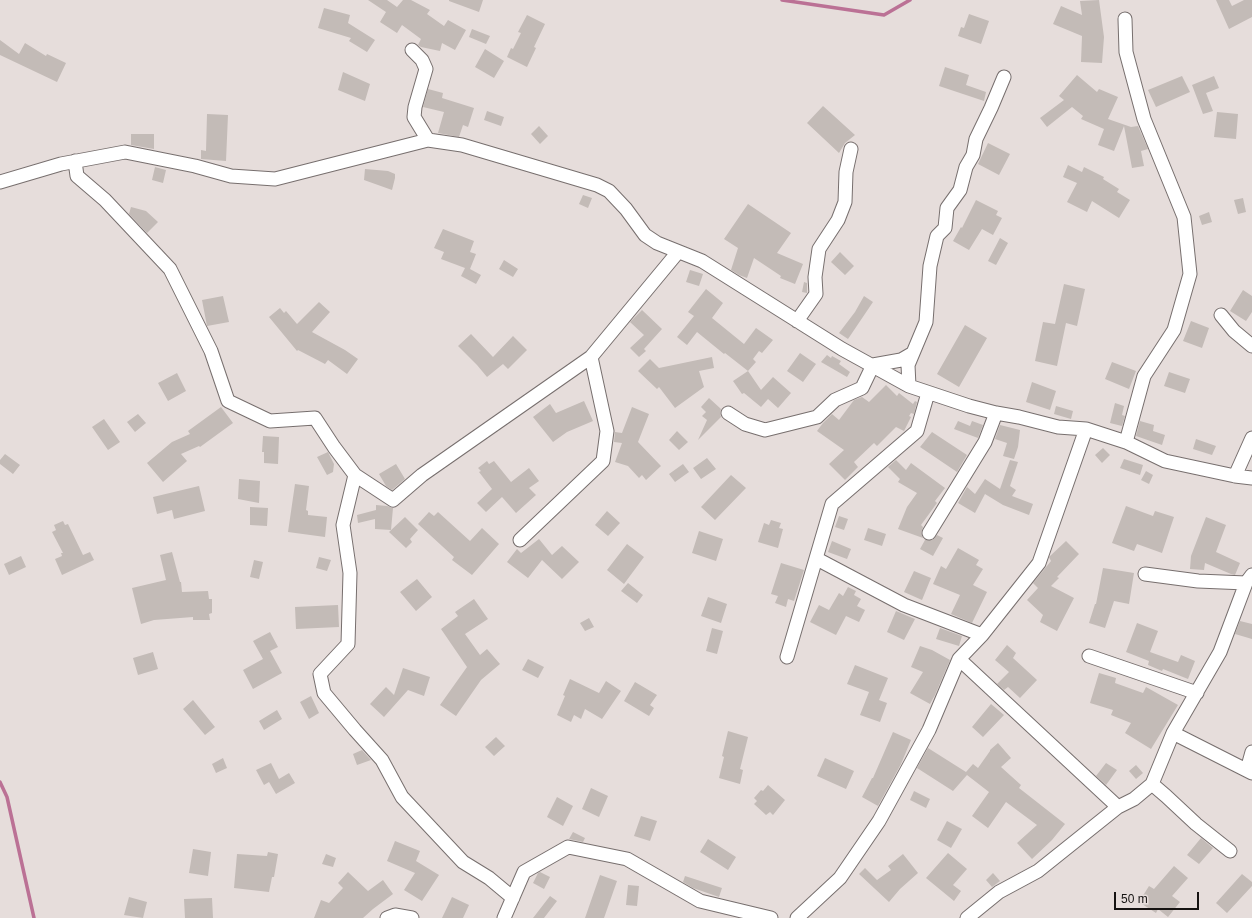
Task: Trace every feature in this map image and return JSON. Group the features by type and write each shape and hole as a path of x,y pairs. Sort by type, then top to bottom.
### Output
{"street":[{"path":"1125,19 1126,52 1144,118 1184,217 1190,274 1174,330 1144,376 1126,442"},
{"path":"412,50 422,60 426,69 415,107 414,117 428,140"},
{"path":"909,386 908,365 926,322 930,266 937,236 944,228 947,208 960,190 966,167 973,155 976,139 1004,77"},
{"path":"0,182 61,164 125,152 195,166 232,176 275,179 428,140 462,145 597,184 609,191 626,209 645,235 657,243 702,261 842,349 909,386 968,406 996,413 1058,427 1086,429 1126,442 1165,461 1235,476 1252,478"},
{"path":"797,321 816,294 815,277 819,249 838,220 844,202 846,172 851,149"},
{"path":"75,161 77,176 105,200 170,270 211,351 228,401 270,422 315,418 334,447 355,474 393,500 422,475 591,357 678,252"},
{"path":"1221,315 1234,331 1252,346"},
{"path":"873,365 901,360 913,353"},
{"path":"520,540 603,461 608,432 591,357"},
{"path":"728,413 745,424 765,430 817,417 835,400 862,388 873,365"},
{"path":"787,657 832,504 917,431 928,393"},
{"path":"930,533 986,442 996,413"},
{"path":"797,918 840,878 879,821 930,730 959,659 982,635 1039,563 1086,429"},
{"path":"1235,476 1252,438"},
{"path":"355,474 343,525 350,573 348,644 320,674 324,693 382,760 402,797 463,862 490,878 513,898"},
{"path":"817,559 904,605 982,635"},
{"path":"967,918 999,892 1038,870 1118,807 1134,799 1152,784 1173,733 1220,652 1249,579 1198,581 1146,574"},
{"path":"1089,656 1197,693"},
{"path":"959,659 1118,807"},
{"path":"1173,733 1250,771 1252,752"},
{"path":"1152,784 1196,824 1230,851"},
{"path":"504,918 524,872 568,847 627,859 700,901 771,918"},
{"path":"387,918 395,916 412,918"}],"building":[{"path":"368,0 387,0 397,7 403,0 411,0 430,10 427,14 444,26 448,20 466,30 455,50 442,43 440,51 421,47 418,45 421,39 402,25 397,33 380,22 386,12"},
{"path":"449,0 483,0 479,12"},
{"path":"1099,0 1104,37 1102,63 1081,62 1082,36 1053,24 1061,6 1082,15 1080,1"},
{"path":"1216,0 1229,0 1232,6 1244,0 1252,0 1252,17 1229,29"},
{"path":"324,8 350,15 348,23 375,40 367,52 349,41 351,38 318,28"},
{"path":"969,14 989,21 981,44 958,36 961,27 964,28"},
{"path":"527,15 545,24 534,47 536,48 527,67 507,57 521,33 518,32"},
{"path":"472,29 490,36 486,44 469,37"},
{"path":"0,40 19,54 25,43 46,56 47,54 66,63 57,82 0,55"},
{"path":"485,49 504,61 494,78 475,67"},
{"path":"945,67 969,75 966,85 986,92 984,101 939,86"},
{"path":"343,72 370,84 365,101 338,90"},
{"path":"1077,75 1097,92 1099,89 1118,97 1108,119 1131,127 1138,126 1148,149 1141,151 1144,166 1132,168 1124,126 1114,151 1098,145 1104,129 1081,119 1083,116 1072,107 1047,127 1040,118 1064,100 1059,96"},
{"path":"1182,76 1190,92 1156,107 1148,90"},
{"path":"1214,76 1219,88 1206,93 1213,111 1203,114 1192,85"},
{"path":"428,89 443,93 442,98 474,108 468,127 463,125 459,137 438,133 444,112 423,107"},
{"path":"823,106 855,135 845,143 839,153 807,123"},
{"path":"487,111 504,117 501,126 484,120"},
{"path":"1217,112 1238,114 1236,139 1214,137"},
{"path":"207,114 228,115 226,161 201,159 201,150 206,151"},
{"path":"539,126 548,136 540,144 531,134"},
{"path":"131,134 154,134 154,149 131,145"},
{"path":"988,143 1010,154 999,175 978,164"},
{"path":"1068,165 1082,172 1084,167 1104,177 1103,179 1119,189 1117,192 1130,200 1119,218 1092,201 1087,212 1067,202 1077,183 1063,177"},
{"path":"155,167 166,170 163,183 152,180"},
{"path":"365,169 388,171 395,174 392,190 364,180"},
{"path":"583,195 592,198 588,208 579,204"},
{"path":"1243,198 1246,212 1238,214 1234,200"},
{"path":"976,200 998,211 996,215 1002,218 993,235 982,229 969,250 953,241 961,227 962,228"},
{"path":"748,204 791,233 777,253 803,264 795,284 780,278 781,276 754,258 747,278 731,270 738,248 724,239"},
{"path":"131,207 146,211 158,222 147,233 129,214"},
{"path":"1209,212 1212,222 1202,225 1199,216"},
{"path":"443,229 474,241 470,252 476,254 470,269 481,275 476,284 461,276 465,268 441,259 444,252 434,248"},
{"path":"1000,238 1008,243 996,265 988,261"},
{"path":"840,252 854,266 845,275 831,262"},
{"path":"504,260 518,269 513,277 499,269"},
{"path":"690,270 703,274 699,286 686,282"},
{"path":"804,282 807,283 807,293 802,292"},
{"path":"1064,284 1085,289 1077,326 1066,323 1057,366 1035,361 1043,322 1055,324"},
{"path":"706,289 723,303 712,318 744,344 756,328 773,340 762,353 759,351 753,359 756,362 748,371 697,332 687,345 677,337 694,316 688,312"},
{"path":"1243,290 1252,296 1252,312 1246,321 1230,311"},
{"path":"223,296 229,322 207,326 202,300"},
{"path":"864,296 873,302 848,339 839,333 855,312"},
{"path":"319,302 330,312 312,332 358,359 347,374 328,360 325,364 298,350 297,351 269,317 280,308 284,313 286,311 297,324"},
{"path":"642,310 662,329 644,349 646,351 639,357 630,348 644,335 630,322"},
{"path":"1191,321 1209,328 1202,348 1183,341"},
{"path":"965,325 987,338 959,387 937,374"},
{"path":"471,334 493,357 513,336 527,350 508,369 503,364 487,377 458,346"},
{"path":"800,353 816,364 803,382 787,371"},
{"path":"827,355 841,361 839,364 850,372 847,377 821,362"},
{"path":"712,357 714,368 699,371 704,387 675,408 659,387 657,389 638,371 650,359 659,368"},
{"path":"1112,362 1136,371 1129,389 1105,379"},
{"path":"748,371 761,390 773,377 791,393 778,408 768,399 761,407 744,393 742,394 733,381"},
{"path":"1169,372 1190,379 1185,393 1164,386"},
{"path":"177,373 186,391 168,401 158,383"},
{"path":"1032,382 1056,391 1050,410 1026,402"},
{"path":"886,385 897,396 899,393 913,404 915,401 917,402 914,414 911,413 909,416 911,417 904,431 896,427 877,446 874,443 854,462 858,467 845,480 829,464 844,450 817,431 832,414 839,420 854,400 862,397 869,402"},
{"path":"709,398 721,409 721,417 698,440 707,420 702,416 706,412 701,407"},
{"path":"584,401 593,421 567,432 553,442 533,417 550,404 556,413"},
{"path":"1115,403 1124,406 1122,415 1125,416 1122,426 1110,423"},
{"path":"1056,406 1073,411 1071,419 1054,414"},
{"path":"221,407 233,423 200,447 199,446 181,454 187,461 163,482 147,463 172,442 190,434 188,431"},
{"path":"632,407 649,414 638,442 661,466 646,480 642,475 639,478 628,466 615,462 622,443 614,442 615,432 622,433"},
{"path":"138,414 146,423 135,432 127,422"},
{"path":"104,419 120,442 108,450 92,427"},
{"path":"958,421 970,426 972,421 983,425 978,438 954,429"},
{"path":"1140,421 1154,425 1153,431 1165,435 1162,445 1136,436"},
{"path":"1000,425 1020,430 1018,447 1014,459 1003,456 1007,443 995,439"},
{"path":"677,431 688,442 679,450 669,440"},
{"path":"932,432 967,455 957,472 920,447"},
{"path":"263,436 279,437 278,464 264,463 264,452 262,452"},
{"path":"1196,439 1216,446 1212,455 1193,449"},
{"path":"1103,448 1110,455 1102,463 1095,455"},
{"path":"328,452 334,464 333,472 327,475 317,457"},
{"path":"5,454 20,465 13,474 0,464 0,460"},
{"path":"707,458 716,469 701,479 693,468"},
{"path":"1124,459 1143,465 1140,475 1120,468"},
{"path":"896,460 906,470 911,463 945,488 935,501 937,503 921,525 923,527 921,533 923,538 898,529 907,507 917,493 898,482 900,479 888,467"},
{"path":"1010,460 1018,462 1010,486 1016,490 1012,496 1033,504 1029,515 1003,505 985,494 975,513 958,503 967,487 975,494 985,479 1000,489"},
{"path":"487,461 489,464 494,461 511,482 529,468 539,481 529,488 536,495 516,513 502,497 486,512 477,503 492,489 479,472 481,471 478,468"},
{"path":"396,464 405,479 392,490 386,486 379,474"},
{"path":"683,464 689,472 675,482 669,474"},
{"path":"1146,471 1153,475 1149,484 1141,480"},
{"path":"731,475 746,488 715,520 701,507"},
{"path":"239,479 260,481 259,503 238,499"},
{"path":"295,484 309,486 306,510 308,511 308,515 327,517 325,537 288,532"},
{"path":"199,486 205,511 174,519 172,510 157,514 153,497"},
{"path":"376,505 393,508 391,530 375,529 375,519 358,523 357,515 376,510"},
{"path":"1126,506 1153,516 1155,511 1174,517 1162,553 1137,544 1134,551 1112,543"},
{"path":"250,507 268,508 267,526 250,525"},
{"path":"607,511 620,523 608,536 595,525"},
{"path":"429,512 434,516 438,512 470,541 482,528 499,544 472,575 452,560 454,557 418,524"},
{"path":"839,516 848,519 844,530 835,527"},
{"path":"405,517 418,530 410,539 412,542 406,548 389,532"},
{"path":"1206,517 1226,525 1216,552 1240,563 1235,575 1205,563 1204,570 1190,569 1191,556"},
{"path":"771,520 781,523 779,528 783,529 778,548 758,542 764,523 769,525"},
{"path":"63,521 65,525 68,524 83,555 90,552 94,560 62,575 55,559 62,556 61,553 63,553 52,532 56,530 54,525"},
{"path":"868,528 886,534 882,546 864,540"},
{"path":"699,531 723,539 716,561 692,553"},
{"path":"937,535 943,538 933,556 920,549 925,540 932,540"},
{"path":"539,539 552,555 562,546 579,562 562,579 542,560 528,578 507,562 517,549 521,553"},
{"path":"832,541 851,549 847,559 828,552"},
{"path":"1066,541 1079,554 1057,577 1059,578 1051,586 1074,598 1057,631 1040,622 1043,615 1027,600 1038,588 1033,583 1051,561 1049,557"},
{"path":"627,544 644,557 624,584 607,570"},
{"path":"958,548 979,560 976,565 983,569 973,585 987,592 972,623 951,614 960,595 933,584 941,566 946,569"},
{"path":"172,552 181,582 182,592 208,591 209,599 212,599 212,613 209,614 210,620 193,620 193,617 154,620 141,624 132,588 166,580 160,555"},
{"path":"21,556 26,567 9,575 4,564"},
{"path":"319,557 331,560 327,571 316,568"},
{"path":"254,560 263,562 259,579 250,577"},
{"path":"781,563 804,570 794,601 788,599 786,607 775,603 778,596 771,594"},
{"path":"1103,568 1134,573 1129,604 1114,601 1105,628 1089,623 1096,604"},
{"path":"914,571 931,578 922,600 904,592"},
{"path":"417,579 432,597 416,611 400,592"},
{"path":"628,583 643,595 637,603 621,591"},
{"path":"848,587 856,591 854,595 861,599 857,606 865,610 859,622 846,616 836,635 810,622 819,605 829,610 839,593 843,596"},
{"path":"708,597 727,604 721,623 701,616"},
{"path":"474,599 488,619 465,634 480,655 487,649 500,664 481,680 456,716 440,705 467,667 441,629 458,616 455,612"},
{"path":"338,605 339,627 296,629 295,607"},
{"path":"896,611 915,619 904,640 887,632"},
{"path":"589,618 594,627 585,631 580,623"},
{"path":"1240,621 1252,624 1252,639 1235,634"},
{"path":"1137,623 1158,631 1150,652 1178,662 1181,655 1195,661 1188,679 1148,665 1149,661 1126,652"},
{"path":"712,628 723,631 717,654 706,651"},
{"path":"940,628 962,636 959,646 936,639"},
{"path":"270,632 278,647 270,651 282,673 253,689 243,670 263,659 253,641"},
{"path":"1007,645 1016,653 1013,658 1037,680 1020,698 1008,687 1004,690 997,684 1009,672 995,660"},
{"path":"920,646 932,650 950,660 930,704 910,693 923,672 911,667"},
{"path":"153,652 158,669 138,675 133,658"},
{"path":"528,659 544,667 538,678 522,670"},
{"path":"855,665 888,678 879,700 887,703 880,722 860,715 869,692 847,684"},
{"path":"403,668 430,677 424,696 408,690 384,717 370,704 386,687 394,695"},
{"path":"1099,673 1116,678 1115,683 1143,693 1146,687 1178,705 1151,749 1125,733 1131,723 1111,715 1113,710 1090,703"},
{"path":"570,679 599,693 606,681 621,691 602,719 585,709 581,719 574,715 571,722 557,715"},
{"path":"635,682 657,695 650,705 654,708 649,716 624,701"},
{"path":"311,696 319,713 309,719 300,702"},
{"path":"193,700 215,727 205,735 183,709"},
{"path":"991,704 1004,715 983,737 972,727"},
{"path":"277,710 282,719 264,730 259,721"},
{"path":"728,731 748,737 740,769 743,770 740,784 719,778"},
{"path":"893,732 911,740 901,764 878,806 862,797 873,778"},
{"path":"496,737 505,746 494,756 485,747"},
{"path":"998,743 1011,758 1001,767 1021,785 1019,788 1065,824 1052,840 1032,859 1017,843 1037,825 1006,802 988,828 972,816 989,792 967,775 953,791 917,768 928,748 966,772 973,764 978,768 990,750"},
{"path":"362,750 371,760 357,765 353,754"},
{"path":"223,758 227,768 216,773 212,764"},
{"path":"825,758 854,771 846,789 817,776"},
{"path":"271,763 279,779 289,773 295,783 276,794 269,782 264,785 256,770"},
{"path":"1106,763 1117,770 1106,785 1096,776"},
{"path":"1136,765 1143,773 1136,779 1129,771"},
{"path":"768,785 785,800 773,815 770,812 766,815 754,804 757,801 754,798"},
{"path":"591,788 608,796 599,817 582,809"},
{"path":"914,791 930,799 926,808 910,800"},
{"path":"557,797 573,806 563,826 547,817"},
{"path":"641,816 657,821 650,841 634,836"},
{"path":"947,821 962,829 951,848 937,840"},
{"path":"573,832 585,838 583,842 569,839"},
{"path":"1201,838 1213,848 1199,864 1187,855"},
{"path":"708,839 736,857 728,870 700,852"},
{"path":"395,841 420,851 416,861 439,875 422,901 404,890 415,873 387,861"},
{"path":"193,849 211,852 208,876 189,873"},
{"path":"268,852 278,854 274,877 272,877 269,892 234,888 237,854 267,856"},
{"path":"948,853 967,869 953,885 961,891 954,901 926,878"},
{"path":"326,854 336,858 333,867 322,864"},
{"path":"903,854 918,873 900,889 889,902 859,874 865,868 877,880 891,870 888,866"},
{"path":"1174,866 1188,878 1172,896 1180,902 1168,917 1158,909 1156,913 1139,902 1149,886 1154,889"},
{"path":"348,872 368,891 383,880 393,894 363,918 314,918 321,900 329,903 343,888 338,883"},
{"path":"540,872 550,877 544,889 533,883"},
{"path":"993,873 1000,881 992,887 986,880"},
{"path":"1242,874 1252,882 1252,886 1227,913 1216,903"},
{"path":"600,875 617,881 604,918 585,918"},
{"path":"685,876 722,888 719,897 693,888 683,882"},
{"path":"628,885 639,886 637,906 626,905"},
{"path":"550,896 557,901 544,918 533,918"},
{"path":"129,897 147,902 143,918 124,915"},
{"path":"452,897 469,905 463,918 442,918"},
{"path":"212,898 213,918 185,918 184,899"}],"waterway":[{"path":"782,0 884,15 910,0"},
{"path":"0,782 7,797 34,918"}]}
